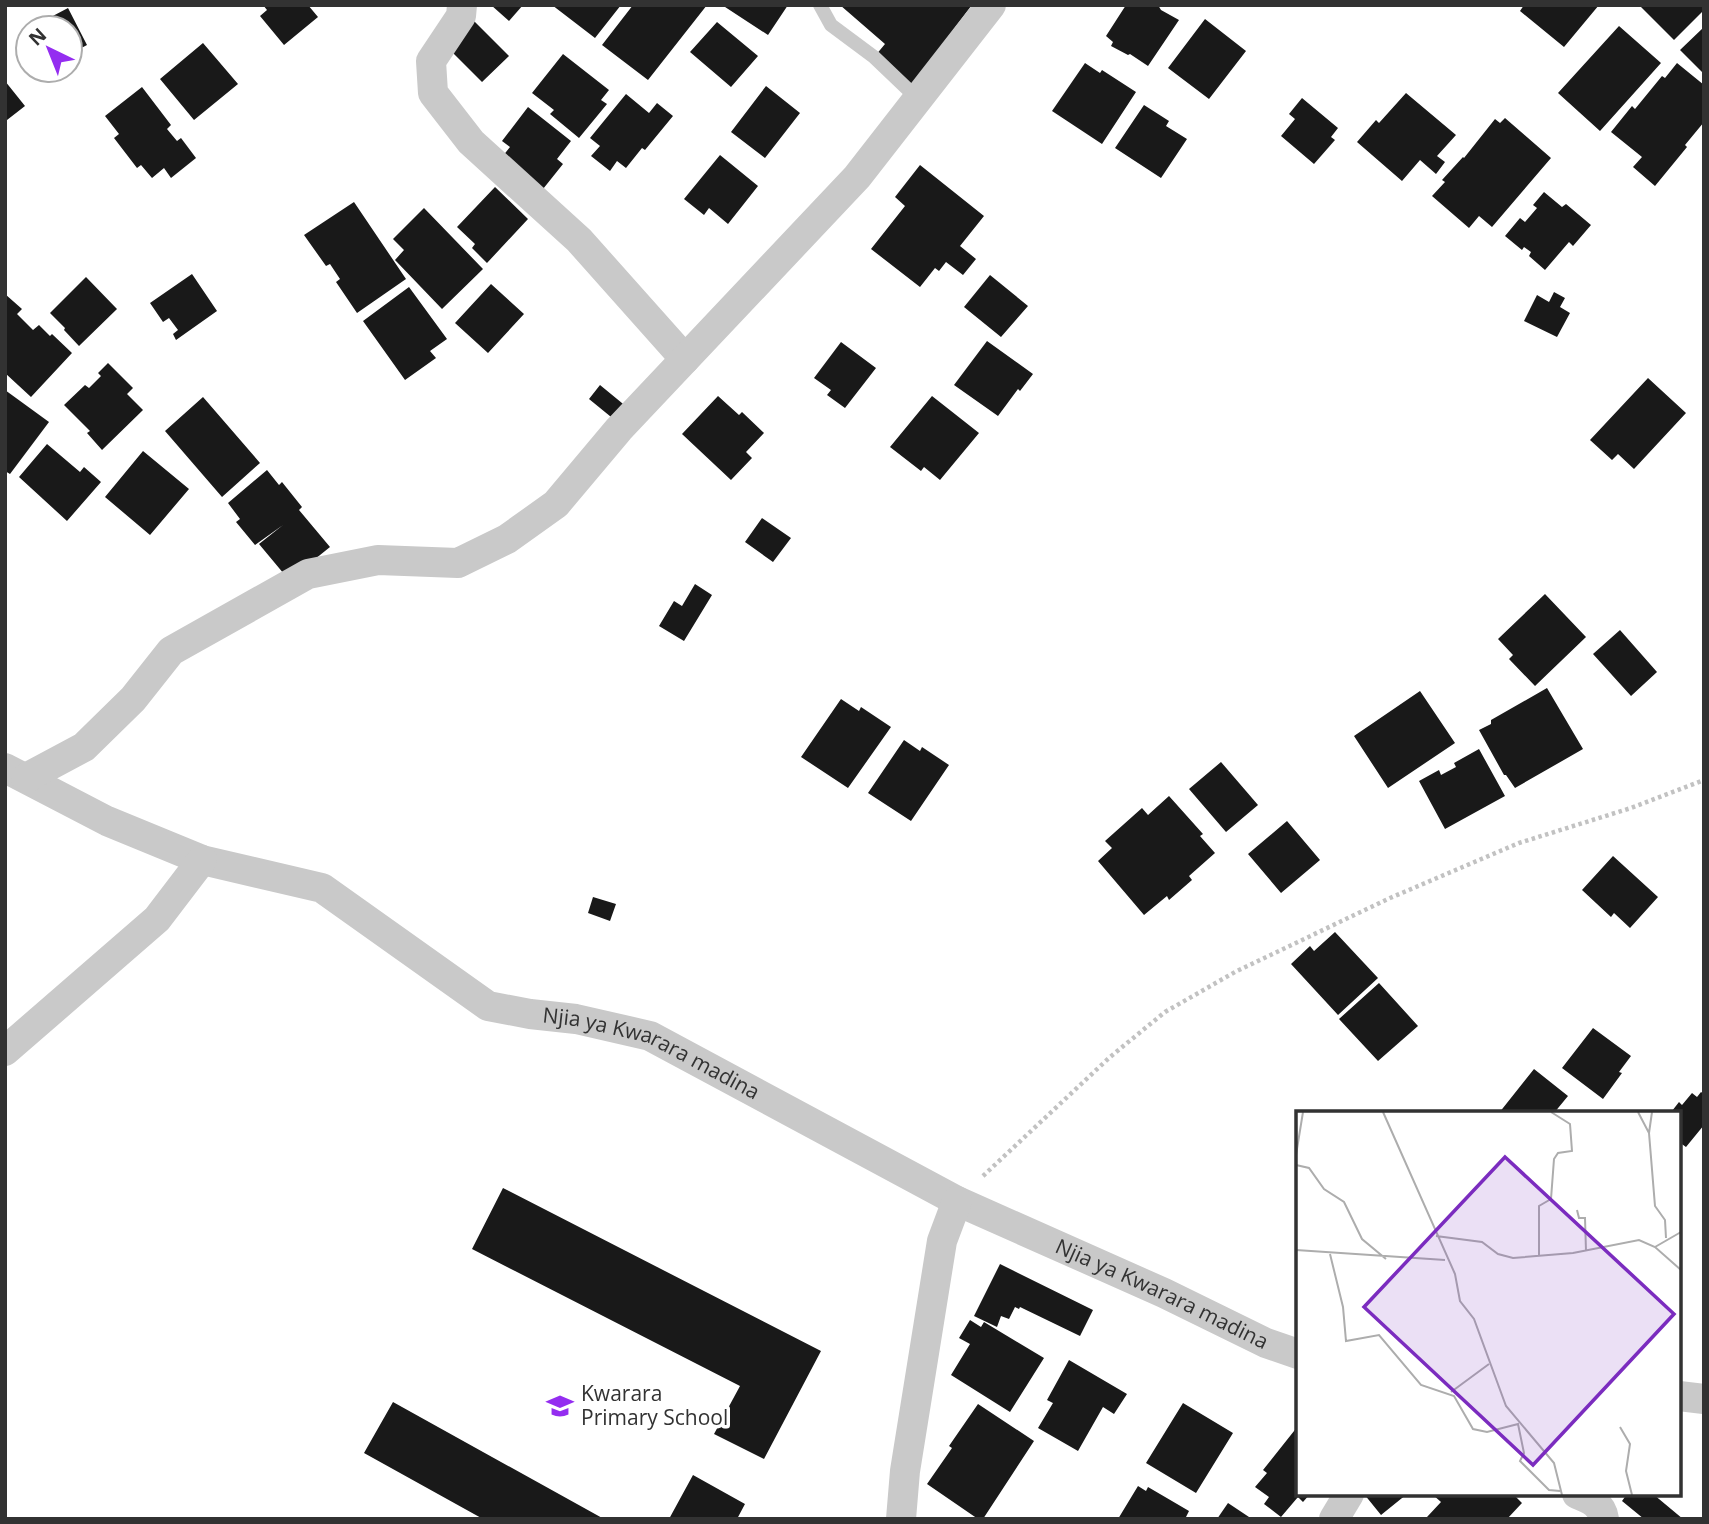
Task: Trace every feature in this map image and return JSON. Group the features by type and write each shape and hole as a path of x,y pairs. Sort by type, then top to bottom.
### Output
{"street":[{"path":"462,5 461,16 431,61 433,93 471,142 579,240 685,359"},
{"path":"16,773 84,747 133,699 171,651 308,575 378,560 458,563 507,539 556,504 619,429 857,177 991,5"},
{"name":"Njia ya Kwarara madina","path":"16,773 107,821 202,860 323,888 488,1006 576,1019 650,1036 957,1201 1164,1293 1266,1343 1296,1353"},
{"path":"5,1051 157,919 202,860"},
{"path":"901,1519 905,1471 942,1241 957,1201"},
{"path":"1681,1396 1704,1399"},
{"path":"1334,1519 1348,1496"},
{"path":"1581,1496 1600,1507 1604,1519"}],"lane":[{"path":"820,5 831,25 874,57 918,99"}],"path":[{"path":"957,1201 1119,1049 1165,1012 1235,972 1390,898 1519,843 1631,808 1704,780"}],"building":[{"path":"263,5 308,5 318,17 284,45 260,16 267,10"},
{"path":"491,5 523,5 509,21"},
{"path":"552,5 621,5 595,38"},
{"path":"633,5 707,5 648,80 602,45"},
{"path":"722,5 788,5 768,35"},
{"path":"840,5 972,5 911,86 875,56 885,44"},
{"path":"1126,5 1158,5 1161,10 1179,20 1148,66 1111,46 1113,42 1106,36"},
{"path":"1524,5 1599,5 1564,47 1520,11"},
{"path":"1639,5 1704,5 1704,10 1674,40"},
{"path":"68,8 71,14 57,14"},
{"path":"470,17 509,56 482,82 449,49"},
{"path":"1205,19 1246,51 1209,99 1168,68"},
{"path":"717,22 758,56 731,87 690,52"},
{"path":"1619,26 1661,63 1600,131 1558,93"},
{"path":"1704,27 1704,74 1680,50"},
{"path":"203,43 238,84 194,120 160,79"},
{"path":"563,54 609,90 601,100 607,104 579,138 550,114 554,110 532,93"},
{"path":"1085,63 1100,73 1102,70 1136,92 1102,144 1052,111"},
{"path":"1677,63 1704,85 1704,122 1655,186 1633,167 1642,157 1611,132 1632,106 1635,109 1662,76 1665,78"},
{"path":"5,81 25,106 7,120 5,117"},
{"path":"766,86 800,113 765,158 731,132"},
{"path":"142,87 171,125 167,129 177,141 181,138 196,158 171,178 164,168 152,178 141,165 137,168 114,138 119,134 105,116"},
{"path":"1406,93 1456,135 1437,156 1445,162 1436,174 1420,160 1402,181 1357,142 1376,120 1379,123"},
{"path":"626,94 649,113 657,103 673,116 626,168 617,161 610,171 591,156 600,146 590,138"},
{"path":"1302,98 1338,128 1331,137 1335,140 1314,164 1281,136 1295,119 1289,114"},
{"path":"1144,105 1169,121 1166,126 1187,139 1161,178 1115,148"},
{"path":"528,107 571,141 557,159 563,164 539,194 498,162 510,147 502,141"},
{"path":"1505,118 1551,158 1492,227 1479,216 1469,228 1432,196 1445,182 1442,180 1464,158 1495,119 1500,123"},
{"path":"720,155 758,186 728,224 709,208 704,215 684,199"},
{"path":"920,165 984,216 960,246 976,259 963,275 946,262 939,271 935,268 920,287 871,249 905,206 895,197"},
{"path":"495,187 528,219 487,263 472,248 475,244 457,227"},
{"path":"1544,192 1562,207 1566,204 1591,225 1573,246 1569,242 1545,270 1529,256 1531,252 1524,247 1522,250 1505,236 1520,218 1525,222 1537,208 1533,205"},
{"path":"354,202 406,279 357,313 336,282 340,279 330,264 326,266 304,235"},
{"path":"424,208 483,269 442,309 395,260 404,250 393,239"},
{"path":"192,274 217,311 176,340 173,334 178,330 169,318 163,322 150,303"},
{"path":"990,275 1028,306 1001,337 964,307"},
{"path":"86,277 117,309 79,346 50,313"},
{"path":"491,284 524,314 488,353 455,323"},
{"path":"409,287 447,339 430,351 436,358 405,380 363,321"},
{"path":"1554,292 1565,298 1560,307 1570,313 1557,337 1524,321 1537,295 1549,302"},
{"path":"5,294 22,309 17,314 33,330 39,325 72,353 31,397 5,373"},
{"path":"987,341 1033,374 998,416 954,385"},
{"path":"841,342 876,368 845,408 827,395 831,390 814,378"},
{"path":"108,363 133,388 127,394 143,410 102,450 87,433 90,431 64,405 85,385 89,388 101,376 98,373"},
{"path":"1648,378 1686,413 1634,469 1618,454 1612,460 1590,440"},
{"path":"600,385 628,408 616,421 589,399"},
{"path":"5,390 49,422 10,474 5,471"},
{"path":"718,396 739,415 742,412 764,433 746,452 752,458 731,480 682,434"},
{"path":"932,396 979,433 940,480 924,467 921,471 890,447"},
{"path":"203,397 260,463 222,497 165,431"},
{"path":"47,444 80,472 84,467 101,482 67,521 19,477"},
{"path":"143,451 189,489 150,535 105,497"},
{"path":"267,470 279,485 282,482 302,507 299,510 330,547 289,580 259,544 283,525 255,545 236,522 240,519 228,503"},
{"path":"762,518 791,538 773,562 745,542"},
{"path":"695,584 712,595 684,641 659,626 674,601 682,606"},
{"path":"1545,594 1586,637 1535,686 1509,659 1513,655 1498,639"},
{"path":"1620,630 1657,672 1631,696 1593,654"},
{"path":"1547,688 1583,749 1515,788 1504,775 1479,730 1491,724 1491,720"},
{"path":"1420,691 1455,743 1388,788 1354,736"},
{"path":"841,699 859,711 861,707 891,727 848,788 801,757"},
{"path":"904,740 920,751 922,747 949,765 911,821 868,793"},
{"path":"1479,749 1505,796 1445,829 1419,781 1439,770 1441,775 1456,767 1454,763"},
{"path":"1221,762 1258,805 1226,832 1189,789"},
{"path":"1169,796 1203,834 1200,836 1215,853 1189,876 1192,880 1169,900 1167,896 1144,915 1098,861 1112,848 1105,841 1142,808 1148,815"},
{"path":"1287,821 1320,860 1281,893 1248,854"},
{"path":"1613,856 1658,897 1630,928 1614,913 1611,917 1582,890"},
{"path":"593,897 616,904 610,921 588,913"},
{"path":"1335,932 1378,978 1338,1015 1291,964 1310,946 1314,951"},
{"path":"1379,983 1418,1026 1378,1061 1339,1019"},
{"path":"1593,1028 1631,1056 1603,1099 1562,1068"},
{"path":"1534,1069 1568,1096 1556,1111 1501,1111"},
{"path":"1701,1092 1704,1094 1704,1125 1686,1147 1681,1143 1681,1111 1672,1111 1679,1102 1682,1105 1692,1093 1697,1097"},
{"path":"503,1188 821,1351 764,1459 714,1434 740,1386 472,1249"},
{"path":"1000,1264 1093,1310 1080,1336 1020,1307 1015,1307 1009,1319 1001,1316 997,1327 974,1316"},
{"path":"970,1320 981,1327 984,1322 1044,1358 1010,1412 951,1375 970,1344 959,1338"},
{"path":"1069,1360 1127,1394 1114,1414 1103,1407 1078,1451 1038,1428 1053,1403 1047,1400"},
{"path":"393,1402 604,1519 483,1519 364,1453"},
{"path":"1183,1403 1233,1433 1196,1493 1146,1463"},
{"path":"978,1404 1034,1441 983,1519 978,1519 927,1484"},
{"path":"1296,1429 1296,1496 1308,1496 1303,1502 1298,1497 1281,1517 1264,1504 1269,1497 1255,1487 1267,1473 1263,1470"},
{"path":"693,1475 745,1504 737,1519 669,1519"},
{"path":"1138,1486 1146,1491 1148,1487 1189,1511 1185,1519 1118,1519"},
{"path":"1366,1496 1405,1496 1381,1515"},
{"path":"1434,1496 1515,1496 1522,1503 1507,1519 1429,1519 1427,1517 1441,1502"},
{"path":"1626,1496 1655,1496 1683,1519 1644,1519 1622,1501"},
{"path":"1228,1503 1252,1519 1217,1519"}],"place":[{"name":"Kwarara Primary School","path":"560,1406"}]}
